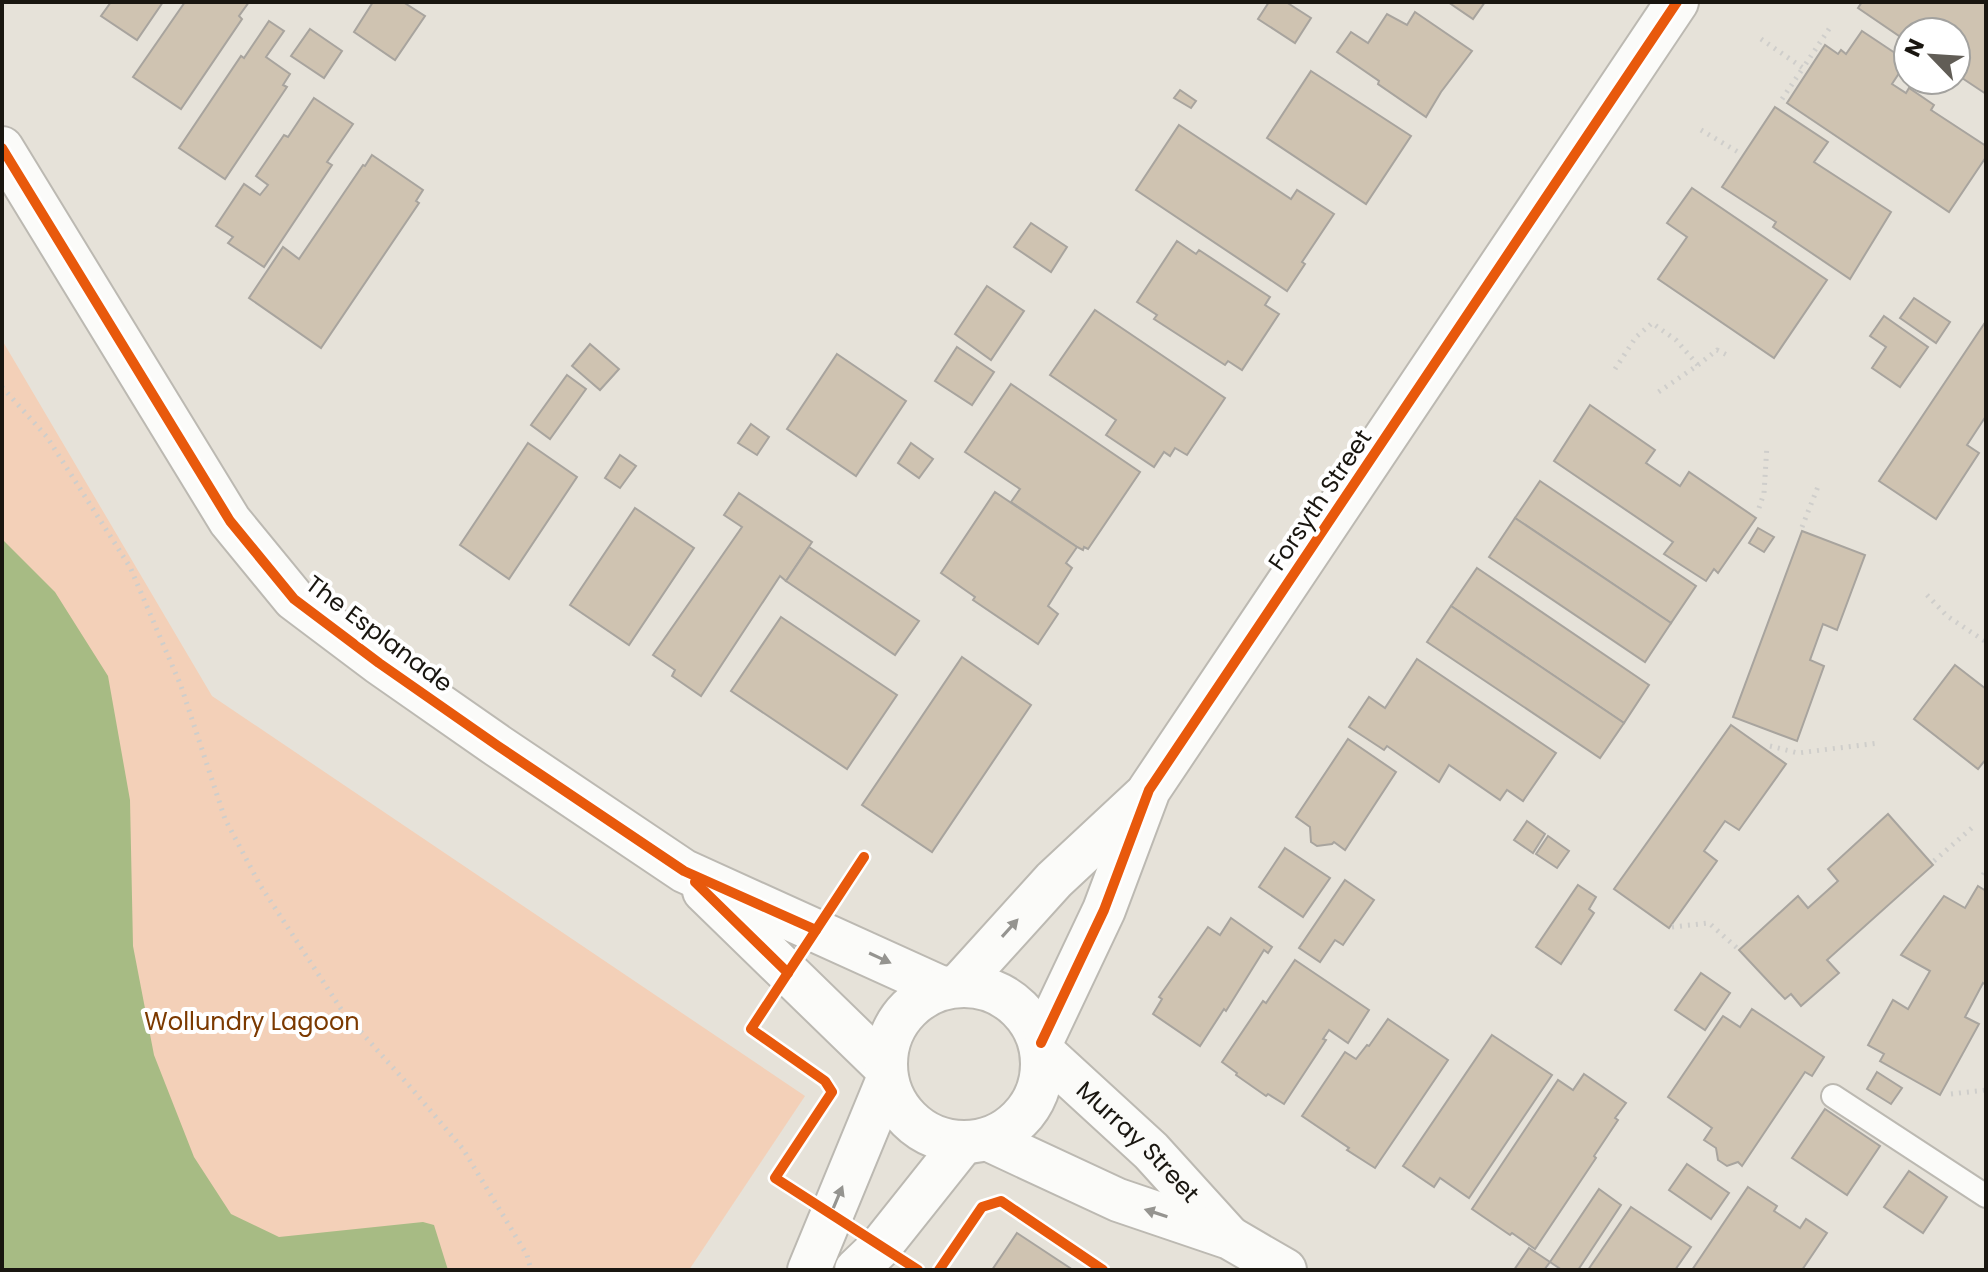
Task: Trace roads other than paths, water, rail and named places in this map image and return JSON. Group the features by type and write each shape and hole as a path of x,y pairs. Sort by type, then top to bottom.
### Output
{"street":[{"name":"Forsyth Street","path":"950,987 1054,880 1149,790 1677,2"},
{"name":"The Esplanade","path":"2,148 230,521 294,599 379,663 684,871"},
{"name":"Forsyth Street","path":"1042,1047 1104,910 1149,790"},
{"path":"684,871 950,987 985,988 1010,1000 1029,1018 1042,1047 1043,1073 1037,1094 1026,1114 1009,1129 976,1141 942,1140 923,1131 906,1118 894,1101 886,1074 684,871"},
{"path":"809,1270 886,1074 889,1041 900,1018 919,1000 950,987"},
{"name":"Murray Street","path":"1042,1047 1151,1151 1230,1238"},
{"path":"856,1270 976,1141"},
{"name":"Murray Street","path":"976,1141 1118,1200 1230,1238 1285,1270"}],"lane":[{"path":"1833,1096 1986,1196"}],"park label":[{"name":"Wollundry Lagoon","path":"252,1022"}]}
